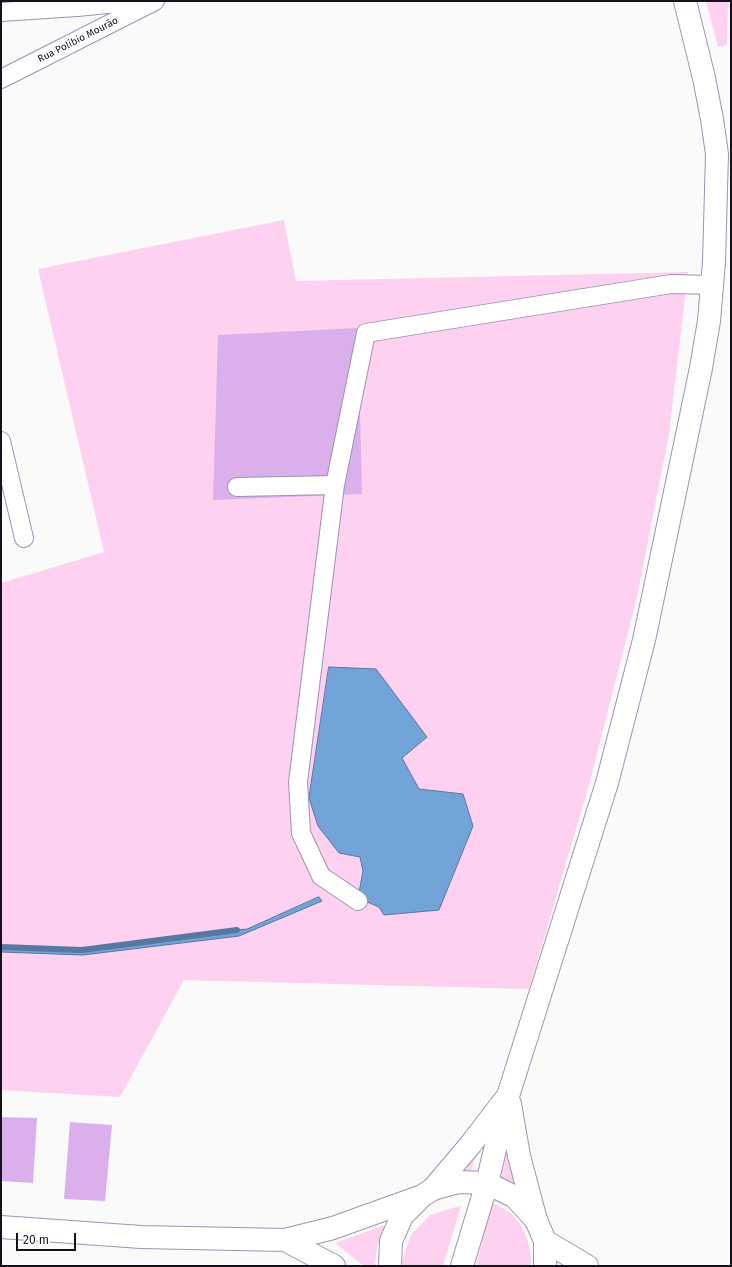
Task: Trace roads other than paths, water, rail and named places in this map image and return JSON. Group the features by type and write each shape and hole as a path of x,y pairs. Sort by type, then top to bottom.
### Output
{"main road":[{"path":"462,1266 487,1183 508,1096 607,784 644,640 701,368 709,321 714,262 717,154 704,78 685,1"},
{"path":"714,262 731,182"},
{"path":"390,1266 391,1242 402,1216 427,1192 471,1144 508,1096"},
{"path":"508,1096 519,1156 536,1220 545,1242 545,1266"},
{"path":"1,1227 141,1237 285,1240 333,1228 427,1192 459,1182 487,1183 515,1196 536,1220"},
{"path":"285,1240 334,1266"},
{"path":"545,1242 587,1266"}],"street":[{"path":"1,12 138,1"},
{"name":"Rua Políbio Mourão","path":"1,79 155,1"},
{"path":"358,902 321,876 301,833 298,782 335,484 366,333 671,284 712,285"},
{"path":"1,441 24,538"},
{"path":"237,486 335,484"}],"water":[{"path":"329,667 376,669 427,737 402,758 419,789 463,794 473,826 439,910 384,915 379,907 358,898 363,871 360,857 339,853 318,826 309,798"},
{"path":"319,897 322,901 239,936 83,955 1,952 1,947 82,950 247,929"}],"waterway":[{"path":"1,947 82,950 237,930"}]}
